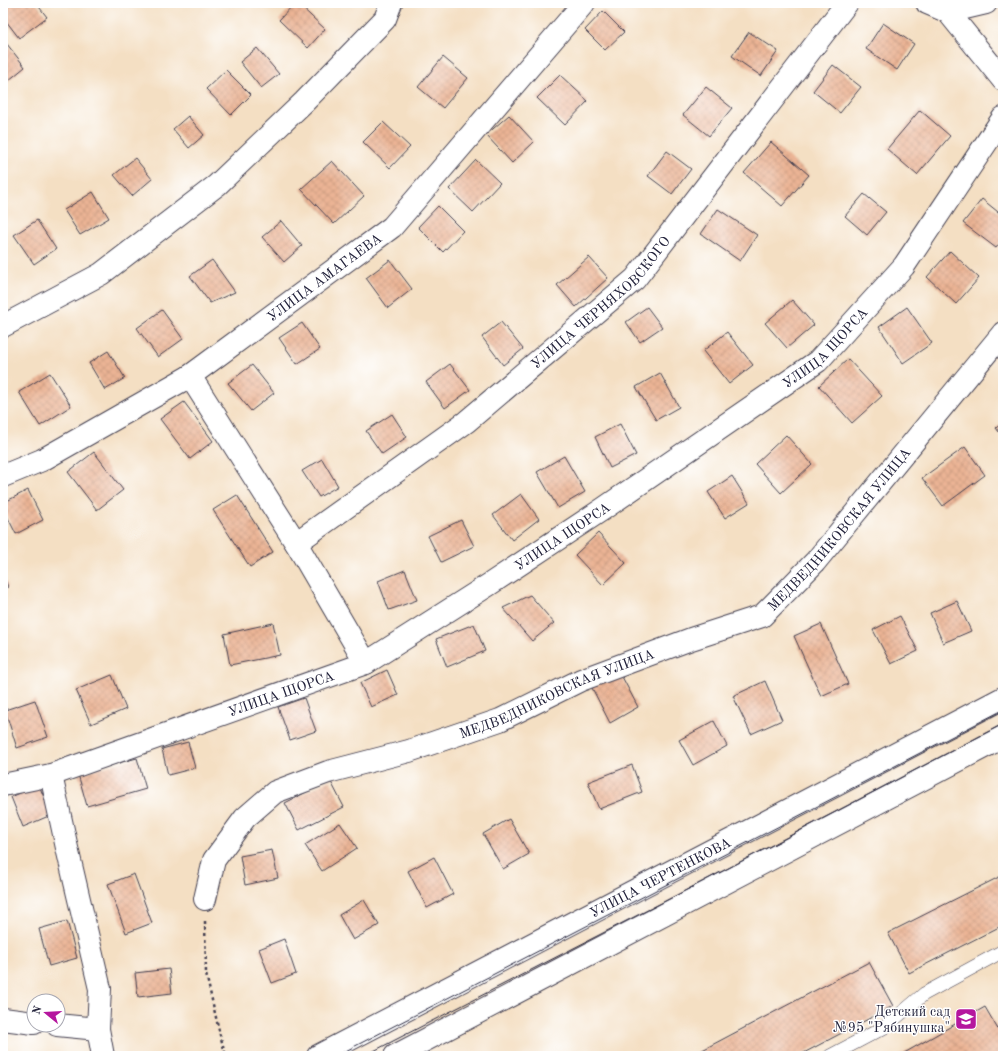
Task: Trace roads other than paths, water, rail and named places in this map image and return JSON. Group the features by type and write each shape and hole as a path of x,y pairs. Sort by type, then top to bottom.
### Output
{"street":[{"path":"3,326 101,274 217,185 304,102 385,19 391,3"},
{"name":"УЛИЦА АМАГАЕВА","path":"3,476 42,460 190,376 392,226 584,3"},
{"name":"УЛИЦА ЧЕРНЯХОВСКОГО","path":"296,543 466,422 635,279 847,3"},
{"path":"927,3 948,12 1003,80"},
{"path":"948,12 986,3"},
{"name":"УЛИЦА ЩОРСА","path":"3,785 51,775 366,663 490,584 597,513 818,361 904,266 1003,118"},
{"name":"МЕДВЕДНИКОВСКАЯ УЛИЦА","path":"205,898 214,860 246,818 275,792 328,772 409,751 500,720 581,680 691,639 762,616 815,562 1003,334"},
{"path":"190,376 296,543 366,663"},
{"name":"УЛИЦА ЧЕРТЕНКОВА","path":"318,1056 1003,698"},
{"path":"395,1056 1003,737"},
{"path":"51,775 100,989 98,1029 103,1056"},
{"path":"3,1019 26,1022"},
{"path":"66,1026 98,1029"}],"lane":[{"path":"830,1056 885,1027 924,994 1003,952"}],"tram line":[{"path":"336,1056 1003,710"},
{"path":"364,1056 704,881 1003,724"}],"place":[{"name":"Детский сад №95 \"Рябинушка\"","path":"966,1019"}]}
